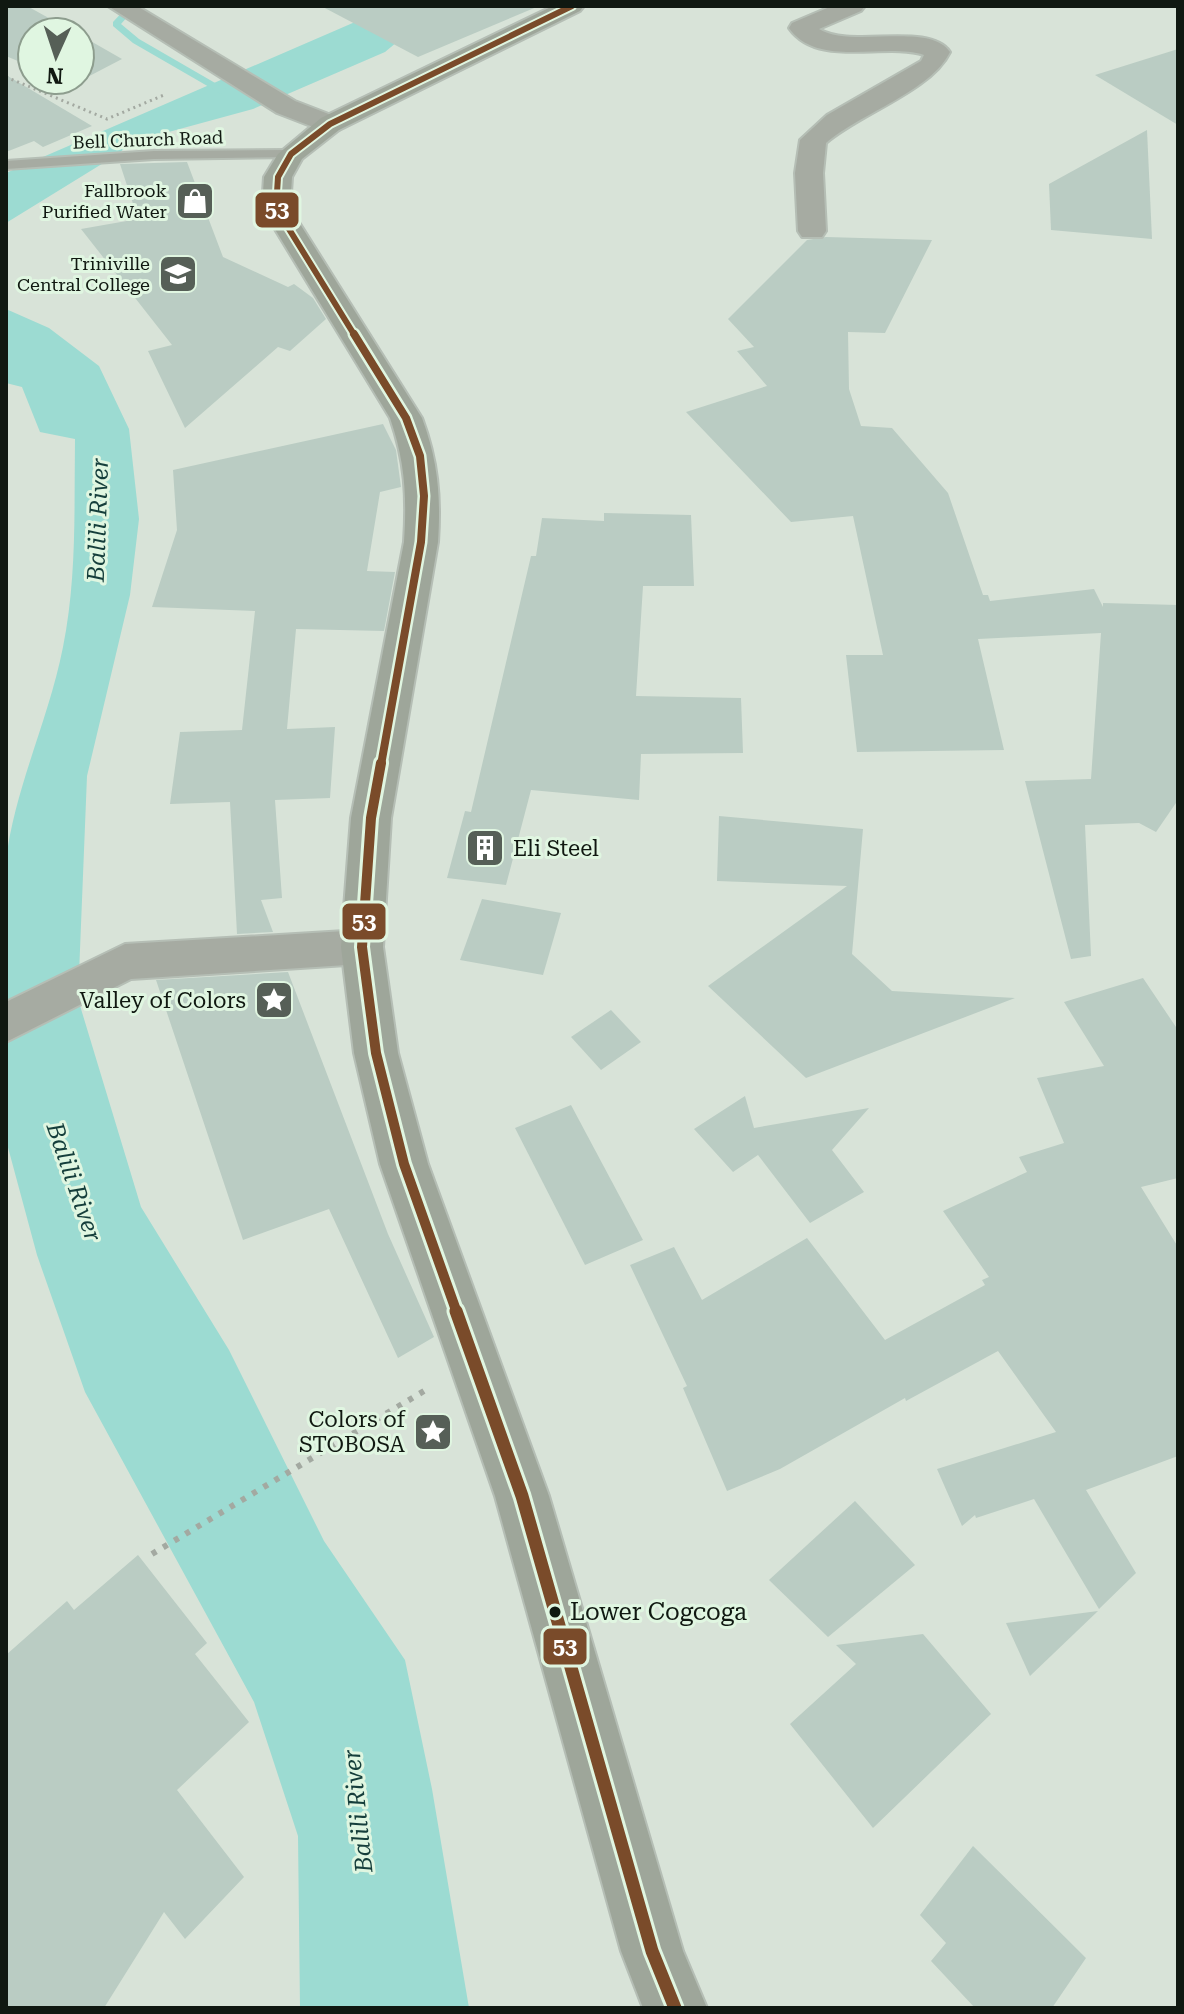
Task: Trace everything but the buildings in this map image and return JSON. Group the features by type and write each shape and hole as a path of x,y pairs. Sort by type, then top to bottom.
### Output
{"highway":[{"path":"572,6 330,124 291,154 278,177 276,208 376,365 406,418 420,456 424,496 421,542 371,818 362,947 376,1053 404,1164 522,1496 652,1951 675,2008"}],"street":[{"path":"120,6 278,102 330,124"},
{"path":"812,231 809,173 813,140 836,121 931,66 938,52 919,44 846,45 817,42 801,28 853,6"},
{"path":"6,1023 125,962 362,947"}],"lane":[{"name":"Bell Church Road","path":"6,165 291,154"}],"path":[{"path":"6,77 107,119 164,95"},
{"path":"152,1554 432,1387"}],"water":[{"path":"392,6 415,27 385,52 253,109 132,142 118,154 6,223 6,173"},
{"name":"Balili River","path":"6,309 49,328 99,366 129,429 139,519 130,595 87,776 78,999 141,1207 229,1350 324,1541 405,1660 432,1789 469,2008 300,2008 298,1836 254,1702 85,1392 37,1255 6,1140 6,860 17,806 63,647 71,595 74,543 75,439 40,432 22,387 6,383"}],"waterway":[{"path":"133,6 116,24 136,41 226,93"}],"transit line":[{"name":"53","path":"572,6 330,124 291,154 278,177 276,208 406,418 420,456 424,496 421,542 371,818 362,947 376,1053 404,1164 522,1496 652,1951 675,2008"}],"place":[{"name":"Fallbrook Purified Water","path":"195,201"},
{"name":"Triniville Central College","path":"178,274"},
{"name":"Eli Steel","path":"485,848"},
{"name":"Valley of Colors","path":"274,1000"},
{"name":"Colors of STOBOSA","path":"433,1432"},
{"name":"Lower Cogcoga","path":"555,1612"}]}
